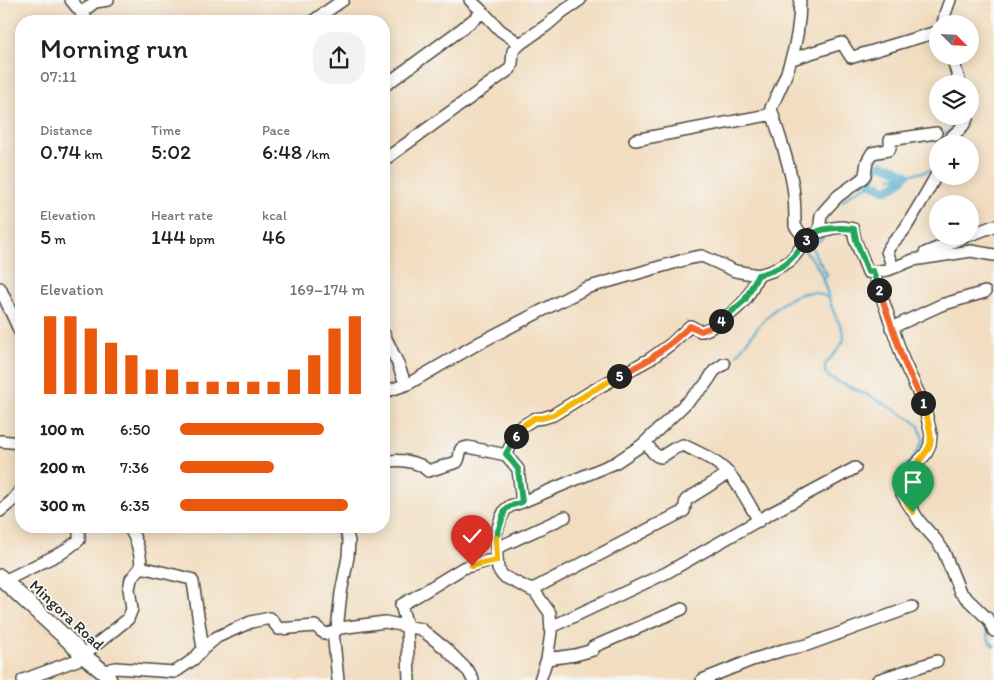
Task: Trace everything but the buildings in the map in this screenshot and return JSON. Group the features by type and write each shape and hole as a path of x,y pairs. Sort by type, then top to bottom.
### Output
{"highway":[{"name":"Mingora Road","path":"2,579 108,677"}],"street":[{"path":"71,0 82,15"},
{"path":"85,15 95,2 108,0"},
{"path":"322,15 343,0"},
{"path":"470,0 500,30 520,44"},
{"path":"390,156 510,69 513,51 520,44 580,0"},
{"path":"800,0 798,26 792,59 771,108 788,162 793,186 794,226 806,240"},
{"path":"945,15 950,0"},
{"path":"390,82 483,12"},
{"path":"792,59 842,43 848,54 853,57 929,34"},
{"path":"635,140 772,114"},
{"path":"952,135 964,125"},
{"path":"820,232 821,215 838,196 862,179 872,153 888,150 890,148 890,140 936,133"},
{"path":"893,268 887,252 890,245 906,227 930,185"},
{"path":"979,232 994,226"},
{"path":"390,390 408,384 536,312 586,288 691,258 702,256 735,271 758,275 772,271 790,261 810,235 842,227 854,229 856,240 868,272 893,268 946,245"},
{"path":"912,260 971,251 994,255"},
{"path":"873,271 904,362 924,405 931,434 926,454 914,466 904,481 901,488 902,494 920,522 943,550 960,592 990,616 989,620 994,631"},
{"path":"506,454 521,427 534,418 553,415 650,359 690,326 701,331 718,323 745,300 758,275"},
{"path":"0,288 15,321"},
{"path":"892,328 941,305 985,292"},
{"path":"390,347 405,383 408,384"},
{"path":"540,680 548,659 550,613 535,592 503,576 498,569 496,537 505,510 510,506 615,463 646,442 704,386 714,371 724,364"},
{"path":"0,441 15,442"},
{"path":"646,442 658,457 683,446 706,456 729,473 759,521"},
{"path":"390,461 408,461 424,466 428,471 457,462 461,449 468,447 506,454 518,469 522,502"},
{"path":"550,627 666,573 855,468"},
{"path":"531,590 684,511 686,500 729,473"},
{"path":"0,510 15,497"},
{"path":"497,548 565,517"},
{"path":"2,579 63,552 79,540 80,533"},
{"path":"23,680 84,656 128,619 132,609 131,579 142,567 132,533"},
{"path":"338,680 335,631 348,557 349,540 347,533"},
{"path":"409,680 407,626 401,605 463,568 497,560"},
{"path":"142,567 191,579 203,649"},
{"path":"702,680 752,660 807,644 912,607"},
{"path":"548,659 593,650 593,647 682,610"},
{"path":"108,677 111,669 116,668 174,672 194,659 217,637 251,622 270,618 279,629 317,626 320,632 325,634 340,628 385,622 421,628 446,648 469,672 473,680"},
{"path":"878,680 937,661"}],"waterway":[{"path":"944,135 956,125"},
{"path":"875,167 871,183 885,190 895,186 906,175 894,168 882,165"},
{"path":"890,178 929,171"},
{"path":"842,201 861,188 882,182"},
{"path":"792,228 792,235 798,243"},
{"path":"823,281 827,275 812,246 824,237"},
{"path":"805,251 820,271 834,313 843,331 844,339 842,344 825,365 825,372 830,378 874,398 919,426 923,440 910,462 900,472 898,486"},
{"path":"737,355 764,320 789,299 802,294 815,293 828,298"},
{"path":"948,577 955,595 969,608"},
{"path":"985,624 989,641 994,646"}],"route":[{"path":"472,566 497,560 496,537 505,510 522,502 518,469 506,454 521,427 534,418 553,415 650,359 690,326 701,331 718,323 745,300 758,275 772,271 790,261 810,235 842,227 854,229 856,240 868,272 873,271 904,362 924,405 931,434 930,444 926,454 911,470 901,488 902,494 913,512"}]}
